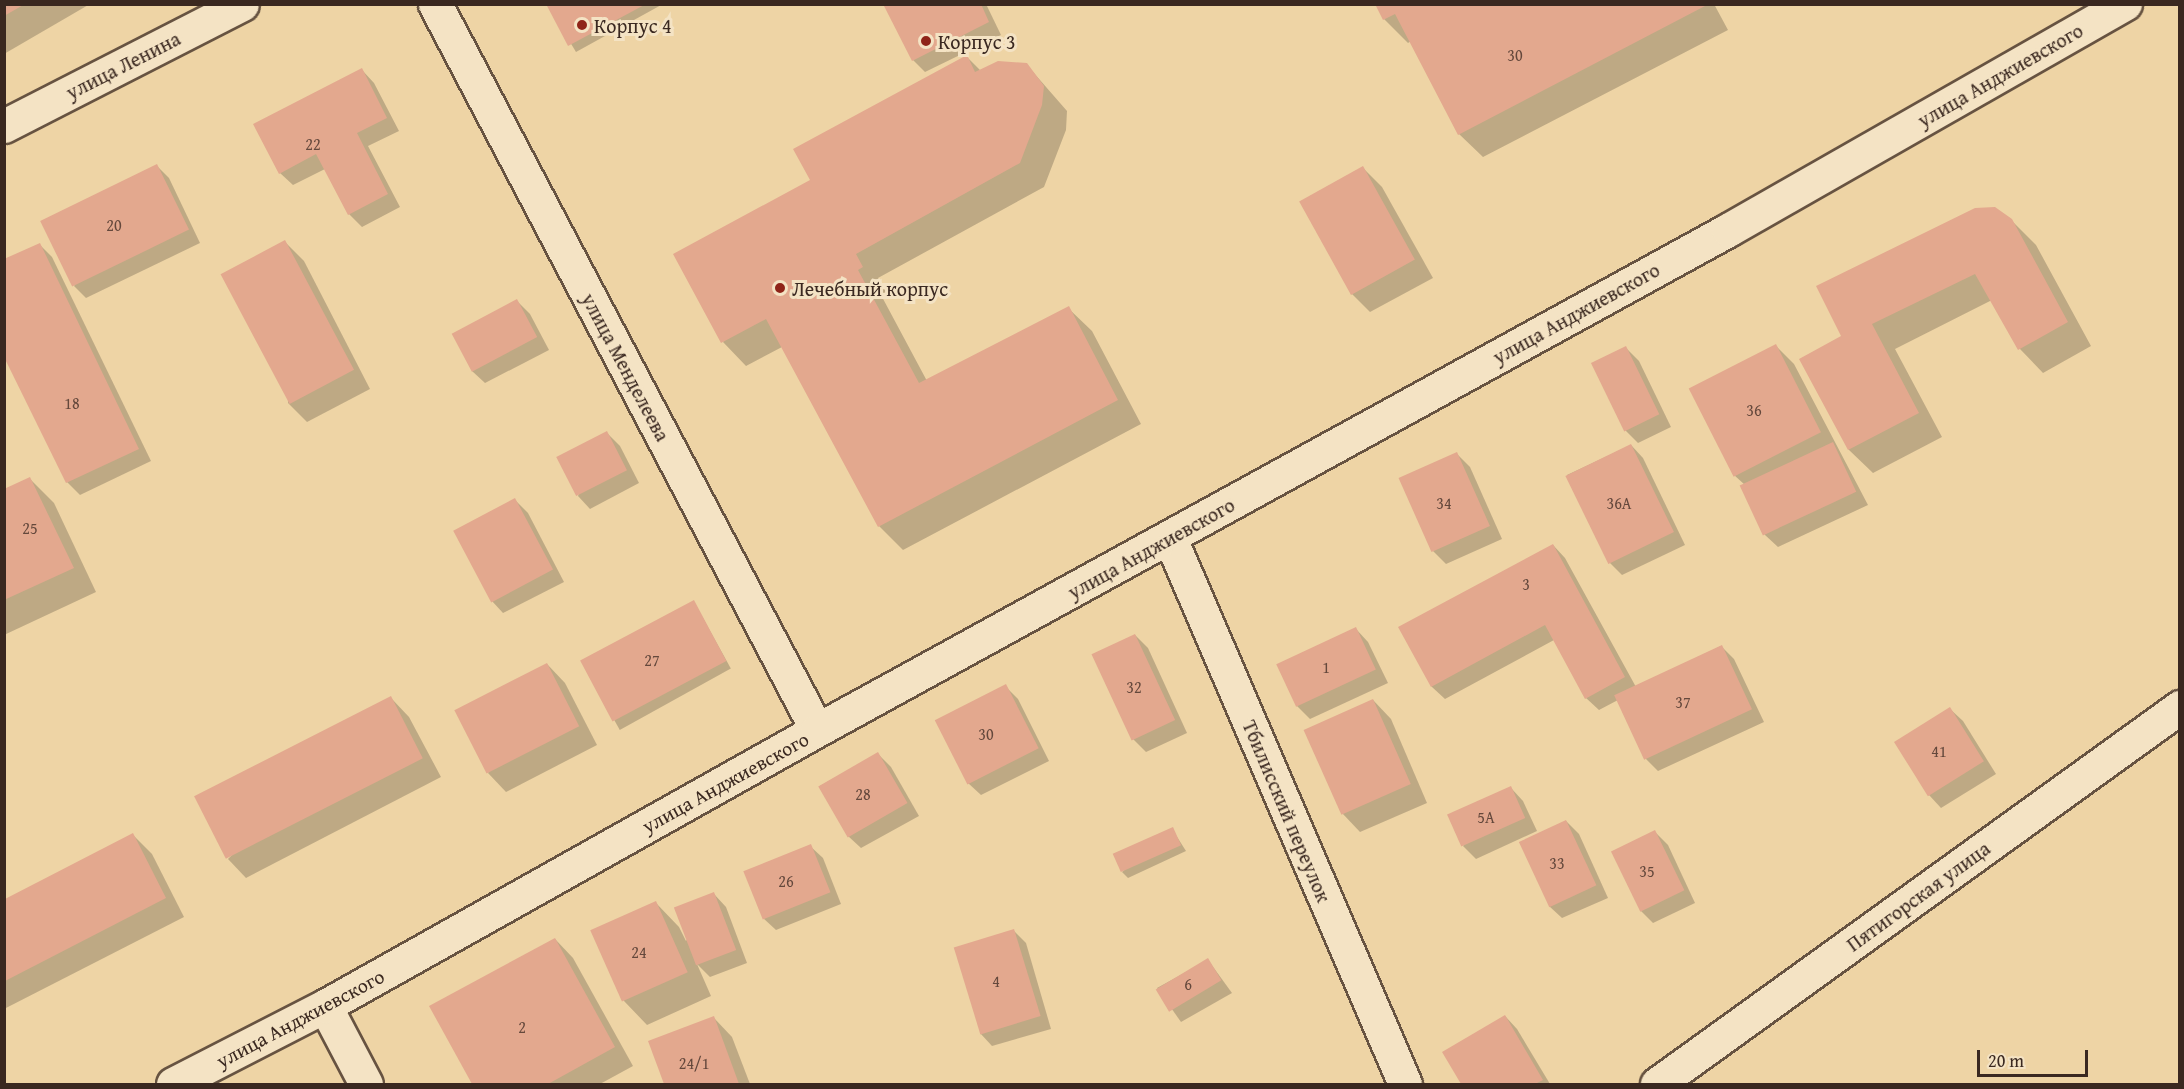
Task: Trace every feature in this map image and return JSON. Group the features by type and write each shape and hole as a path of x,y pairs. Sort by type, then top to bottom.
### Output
{"street":[{"name":"улица Ленина","path":"4,126 242,4"},
{"name":"улица Менделеева","path":"435,4 817,730"},
{"name":"улица Анджиевского","path":"173,1084 325,1006 817,730 1170,538 2125,4"},
{"name":"Тбилисский переулок","path":"1170,538 1405,1084"},
{"name":"Пятигорская улица","path":"1657,1084 2180,707"},
{"path":"325,1006 366,1084"}],"building":[{"path":"4,4 25,4 4,16"},
{"name":"Корпус 4","path":"546,4 646,4 568,46"},
{"name":"Корпус 3","path":"883,4 981,4 989,22 912,61"},
{"path":"1375,4 1704,4 1705,6 1458,135 1395,14 1383,20"},
{"name":"Лечебный корпус","path":"967,55 975,72 998,61 1027,63 1044,86 1042,105 1020,163 856,254 863,267 858,270 919,383 1069,306 1118,400 878,527 766,319 721,343 673,254 810,180 793,149"},
{"path":"362,68 387,118 357,133 388,194 348,215 316,154 279,174 253,124"},
{"path":"157,164 189,230 72,287 40,221"},
{"path":"1363,166 1415,260 1351,295 1299,201"},
{"path":"1995,207 2012,219 2068,322 2018,350 1975,274 1872,324 1919,413 1848,450 1799,359 1841,336 1816,286 1975,208"},
{"path":"285,240 354,370 290,404 221,274"},
{"path":"40,243 139,449 66,483 4,357 4,259"},
{"path":"517,299 537,337 472,372 452,334"},
{"path":"1776,344 1821,432 1734,477 1689,388"},
{"path":"1626,346 1659,414 1624,431 1591,363"},
{"path":"607,431 627,470 576,496 556,457"},
{"path":"1833,442 1856,492 1763,535 1740,486"},
{"path":"1631,444 1674,532 1608,564 1565,476"},
{"path":"1457,452 1490,526 1431,552 1399,478"},
{"path":"30,477 74,568 4,600 4,489"},
{"path":"515,498 553,570 491,602 453,531"},
{"path":"1553,544 1625,677 1585,699 1545,625 1431,687 1398,627"},
{"path":"694,600 726,661 612,721 580,661"},
{"path":"1356,627 1376,670 1296,707 1276,664"},
{"path":"1135,634 1175,720 1132,740 1091,654"},
{"path":"1722,645 1752,709 1644,760 1614,695"},
{"path":"547,663 579,726 487,773 454,710"},
{"path":"1006,684 1039,748 967,784 935,720"},
{"path":"391,696 423,758 226,859 194,796"},
{"path":"1373,699 1411,784 1341,815 1304,730"},
{"path":"1950,707 1984,761 1928,796 1894,742"},
{"path":"878,752 908,803 848,838 818,786"},
{"path":"1511,786 1525,818 1461,846 1447,814"},
{"path":"1566,820 1596,885 1549,907 1519,842"},
{"path":"1173,827 1181,845 1121,872 1113,854"},
{"path":"1655,830 1684,890 1640,912 1611,851"},
{"path":"133,833 166,898 5,981 5,899"},
{"path":"811,844 830,892 763,920 743,871"},
{"path":"714,892 736,950 696,965 674,907"},
{"path":"656,901 688,972 622,1002 590,930"},
{"path":"1014,929 1041,1016 980,1034 954,947"},
{"path":"555,938 615,1047 548,1084 472,1084 429,1006"},
{"path":"1208,958 1221,980 1169,1012 1156,989"},
{"path":"1505,1015 1543,1080 1535,1084 1461,1084 1442,1052"},
{"path":"714,1016 739,1084 664,1084 648,1041"}],"place":[{"name":"Корпус 4","path":"582,25"},
{"name":"Корпус 3","path":"926,41"},
{"name":"Лечебный корпус","path":"780,288"}]}
